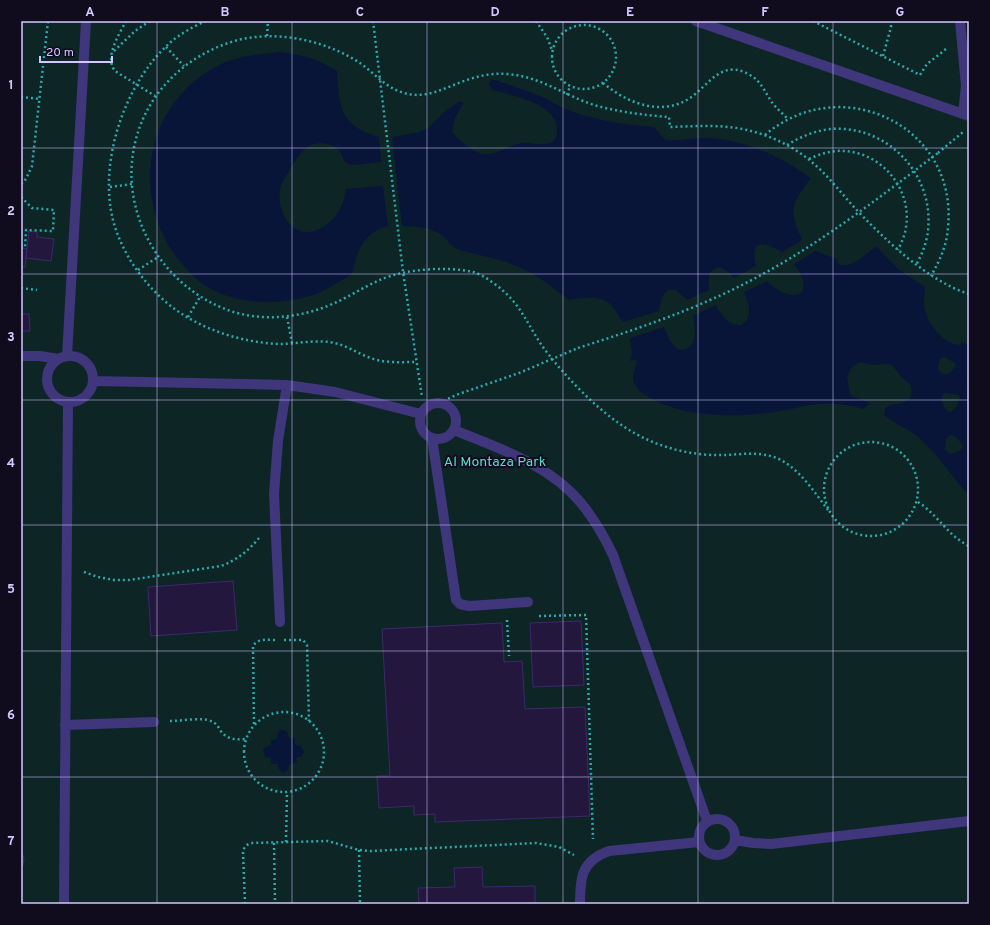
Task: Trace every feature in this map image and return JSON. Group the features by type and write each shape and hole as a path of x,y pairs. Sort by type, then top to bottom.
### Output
{"lane":[{"path":"62,358 86,21"},
{"path":"696,21 966,115 966,86 960,21"},
{"path":"21,356 62,358 78,357 86,362 92,370 94,380 90,393 80,401 68,403 60,400 53,395 49,388 47,380 48,372 52,365 62,358"},
{"path":"94,380 286,385 335,392 422,412"},
{"path":"280,622 275,519 275,467 286,385"},
{"path":"64,904 68,403"},
{"path":"439,403 446,405 452,410 456,422 454,430 449,436 441,439 432,438 422,431 420,426 422,412 433,404 439,403"},
{"path":"454,430 512,454 549,474 580,501 596,523 613,555 707,821"},
{"path":"432,438 456,600 464,606 528,602"},
{"path":"65,725 154,722"},
{"path":"721,819 732,827 735,834 735,840 733,847 728,852 714,856 702,849 698,836 700,830 707,821 721,819"},
{"path":"735,840 753,843 777,844 969,821"},
{"path":"580,904 583,871 591,861 609,852 699,842"}],"path":[{"path":"21,184 26,179 32,166 48,21"},
{"path":"126,21 112,53 110,60 111,66 115,71 155,96"},
{"path":"112,53 135,31 150,21"},
{"path":"206,21 173,40 155,58 129,100 118,127 110,171 110,196 113,220 121,241 138,270 159,295 176,310 214,331 235,338 257,342 330,342 344,346 377,360 390,362 416,362"},
{"path":"267,36 268,21"},
{"path":"373,21 403,272 422,412"},
{"path":"536,21 547,37 552,50 554,70 559,79 570,86 577,89 597,87 612,74 616,64 614,44 600,29 591,26 581,25 571,27 562,33 552,50"},
{"path":"813,21 920,75 932,59 962,39"},
{"path":"883,56 891,27 891,21"},
{"path":"828,510 824,484 827,472 843,451 854,445 867,442 880,443 892,447 903,454 912,464 917,476 919,489 918,502 913,514 905,523 894,531 882,536 870,537 857,535 845,529 836,520 828,510 801,476 791,467 774,458 759,454 716,456 693,453 669,448 646,440 625,428 605,414 551,358 538,340 526,317 516,303 490,280 475,272 436,269 403,272 385,278 323,309 303,315 287,317 261,317 240,313 220,307 200,297 170,271 158,257 147,238 139,219 134,199 132,184 132,159 136,138 143,119 155,96 164,84 184,66 209,50 245,39 267,36 304,40 325,46 344,54 362,65 393,89 404,93 426,95 487,74 506,74 530,78 567,95 594,105 622,112 669,117 670,127 724,126 745,129 765,135 787,145 809,159 859,212 898,250 931,276 953,288 969,294"},
{"path":"166,47 184,66"},
{"path":"603,83 612,91 633,103 657,107 668,107 689,98 698,92 711,78 719,73 730,70 740,71 750,75 759,82 772,102 788,119"},
{"path":"567,95 570,86"},
{"path":"21,97 40,99"},
{"path":"765,135 788,119 809,111 837,106 853,107 886,117 901,125 914,136 926,148 935,163 947,194 949,211 945,244 940,260 931,276"},
{"path":"787,145 800,137 814,132 845,129 875,137 900,153 910,164 918,177 925,191 928,206 927,236 923,251 916,265"},
{"path":"439,403 456,395 519,373 551,358 644,327 710,301 760,276 797,254 859,212 938,153 964,131"},
{"path":"809,159 820,154 844,151 857,153 868,157 879,163 888,171 896,180 906,203 906,227 898,250"},
{"path":"110,187 132,184"},
{"path":"21,197 32,208 54,210 53,231 26,230 25,247 21,247"},
{"path":"138,270 158,257"},
{"path":"21,288 37,290"},
{"path":"188,317 200,297"},
{"path":"287,317 292,343"},
{"path":"918,502 932,512 956,538 969,546"},
{"path":"66,563 98,577 114,580 129,580 221,566 232,562 242,555 275,519"},
{"path":"506,604 509,656"},
{"path":"245,904 244,848 250,843 328,841 359,850 370,851 536,843 559,847 591,861 586,615 538,616"},
{"path":"254,725 253,646 260,640 300,639 306,642 308,648 309,721"},
{"path":"281,712 301,716 309,721 317,729 323,744 324,760 315,778 307,786 287,792 277,792 259,784 252,777 244,759 246,739 254,725 262,718 281,712"},
{"path":"154,722 203,719 210,720 215,723 228,737 233,739 246,739"},
{"path":"286,842 287,792"},
{"path":"274,842 276,904"},
{"path":"359,850 360,904"}],"green space":[{"name":"Al Montaza Park","path":"21,21 969,21 969,904 21,904"}],"water":[{"path":"279,52 309,58 323,63 337,71 339,95 344,113 349,121 356,127 379,137 381,162 350,164 345,161 339,150 322,143 314,144 306,148 298,157 284,179 281,187 281,208 289,224 298,230 308,232 319,229 329,223 337,214 343,202 346,189 383,186 388,226 373,233 362,244 356,258 352,274 318,293 300,299 259,302 232,297 207,287 197,280 169,247 159,226 153,205 150,182 151,160 156,138 165,117 178,98 194,81 228,61 247,56"},
{"path":"492,80 533,93 561,107 582,115 631,125 654,127 666,140 704,138 723,139 750,146 788,163 811,178 799,195 793,213 802,240 782,252 769,246 760,245 756,247 755,251 754,257 756,266 734,278 722,268 715,269 709,275 709,290 687,300 676,291 668,290 662,298 659,311 623,322 614,308 606,301 596,298 569,300 540,278 516,266 457,249 436,231 421,227 402,226 392,137 420,132 428,128 443,113 460,101 463,102 463,104 455,118 452,131 466,145 479,153 488,154 498,152 521,143 546,144 555,139 557,132 556,122 551,114 534,103 493,90 489,85"},
{"path":"876,246 898,269 925,287 924,304 926,313 936,332 941,337 953,344 960,345 962,342 969,345 969,376 966,381 969,386 969,493 964,490 922,440 915,434 893,422 884,414 886,407 905,402 911,396 910,384 902,378 892,365 872,365 860,362 852,367 847,378 850,393 852,396 870,403 864,409 854,406 827,404 813,405 771,413 737,415 701,414 684,411 654,400 640,391 635,385 633,375 637,362 635,359 630,360 632,353 630,338 664,327 673,345 682,350 685,349 693,343 695,329 693,316 716,305 721,314 729,322 736,325 743,324 748,317 749,310 744,292 767,281 776,289 785,293 793,295 799,294 803,290 804,284 801,275 794,264 815,251 837,259 838,264 848,265 858,260","holes":["944,357 956,365 947,375 940,372 938,368 940,359","944,393 959,395 960,398 958,404 953,411 950,412 943,405 941,399","950,435 954,436 963,448 956,453 949,453 945,449 946,439"]},
{"path":"281,730 287,732 289,738 295,738 295,745 301,746 304,752 302,756 296,758 297,763 289,764 288,770 283,773 278,768 278,764 271,764 271,758 265,757 263,751 264,748 271,745 271,740 277,739 278,732"}],"building":[{"path":"29,231 37,232 37,237 54,239 51,261 26,258"},
{"path":"21,248 27,249 25,267 21,267"},
{"path":"21,314 29,314 30,331 21,331"},
{"path":"233,581 237,630 151,636 148,587"},
{"path":"581,621 584,685 533,687 530,623"},
{"path":"502,623 504,662 522,661 525,709 585,707 590,816 435,822 435,814 414,815 414,806 379,808 377,776 390,776 382,629"},
{"path":"21,850 24,858 23,865 21,867"},
{"path":"482,867 483,887 535,886 535,904 419,904 418,888 455,887 454,868"}]}
